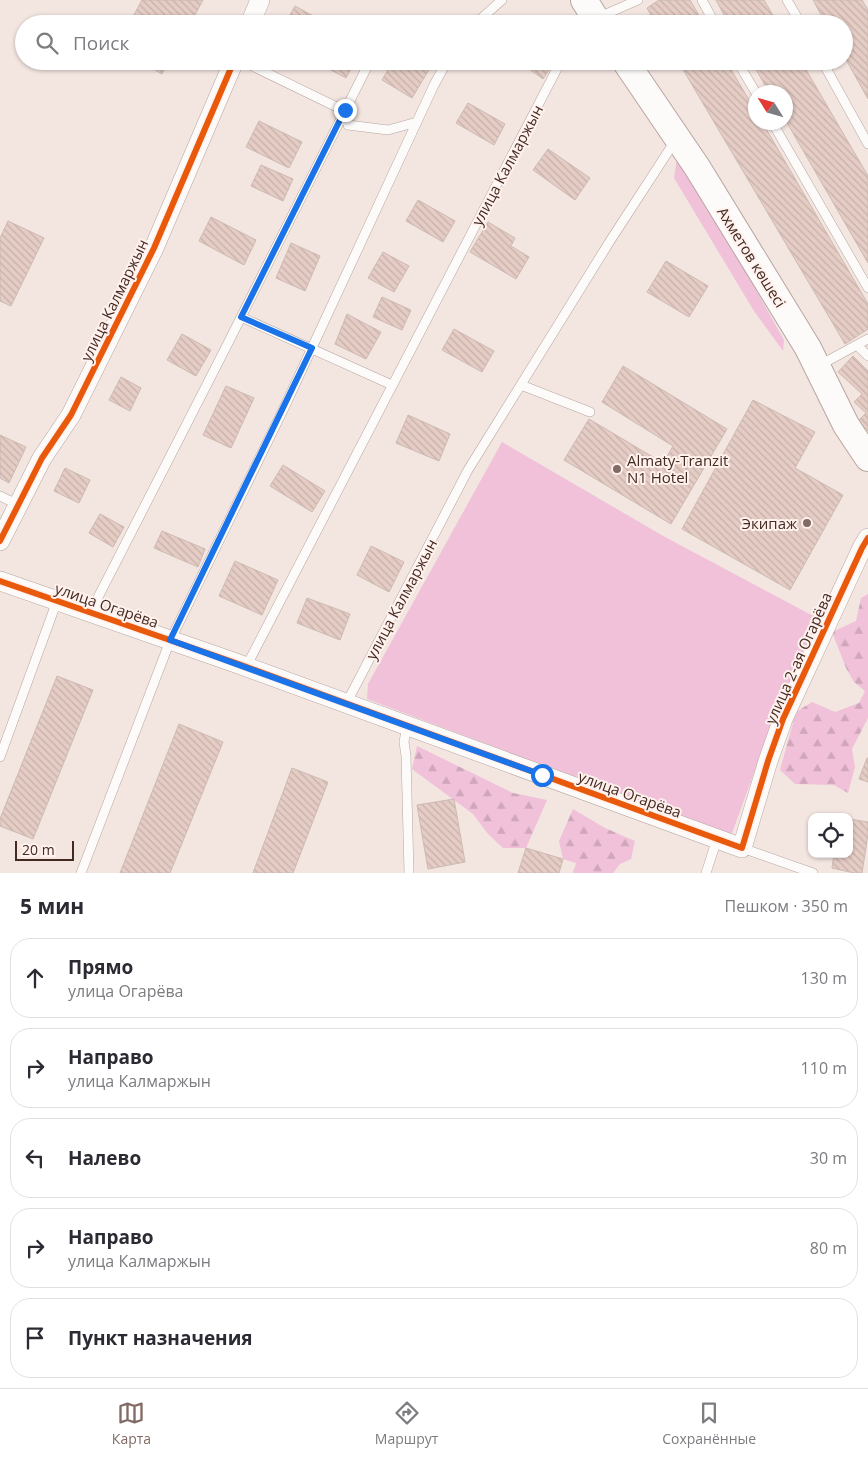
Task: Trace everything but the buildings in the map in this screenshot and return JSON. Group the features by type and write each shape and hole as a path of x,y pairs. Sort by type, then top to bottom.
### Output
{"main road":[{"name":"Ахметов көшесі","path":"631,70 678,138 803,340 846,425 868,458"}],"street":[{"path":"254,15 260,0"},
{"name":"улица Калмаржын","path":"0,541 42,458 71,415 150,256 230,70"},
{"name":"улица 2-ая Огарёва","path":"742,848 768,761 783,719 868,538"},
{"name":"улица Огарёва","path":"0,581 246,667 742,848"}],"lane":[{"path":"485,15 502,0"},
{"path":"595,15 638,0"},
{"path":"702,0 710,15"},
{"path":"787,0 796,15"},
{"path":"261,70 345,110"},
{"path":"90,613 365,70"},
{"path":"81,873 170,640 312,348 443,70"},
{"name":"улица Калмаржын","path":"246,667 556,70"},
{"path":"742,70 751,85"},
{"path":"827,70 868,144"},
{"path":"345,110 348,125 388,130 417,122"},
{"path":"777,130 868,288"},
{"name":"улица Калмаржын","path":"346,704 468,470 610,241 678,138"},
{"path":"241,317 392,385"},
{"path":"817,367 868,339"},
{"path":"857,345 868,356"},
{"path":"521,385 590,412"},
{"path":"0,496 18,505"},
{"path":"0,757 57,601"},
{"path":"407,725 404,742 409,873"},
{"path":"706,873 717,839"},
{"path":"742,848 813,873"}],"green space":[{"path":"678,151 784,340 783,351 754,311 674,178"},
{"path":"502,442 665,537 817,618 768,734 731,836 367,699 368,684"},
{"path":"868,594 868,718 852,749 855,767 848,793 834,785 795,784 780,770 796,712 812,702 835,712 859,703 865,691 854,682 846,668 832,632 856,621 861,598"},
{"path":"417,746 513,793 547,800 526,848 503,848 488,834 473,814 412,769"},
{"path":"573,809 605,828 635,841 631,859 620,864 613,873 573,873 576,863 563,859 559,841"}],"cycle path":[{"path":"0,541 42,458 71,415 154,248 230,70"},
{"path":"0,581 233,662 742,848 768,761 783,719 868,538"}],"place":[{"name":"Almaty-Tranzit N1 Hotel","path":"617,469"},
{"name":"Экипаж","path":"807,523"}],"route":[{"path":"345,110 241,317 312,348 170,640 542,775"}]}
